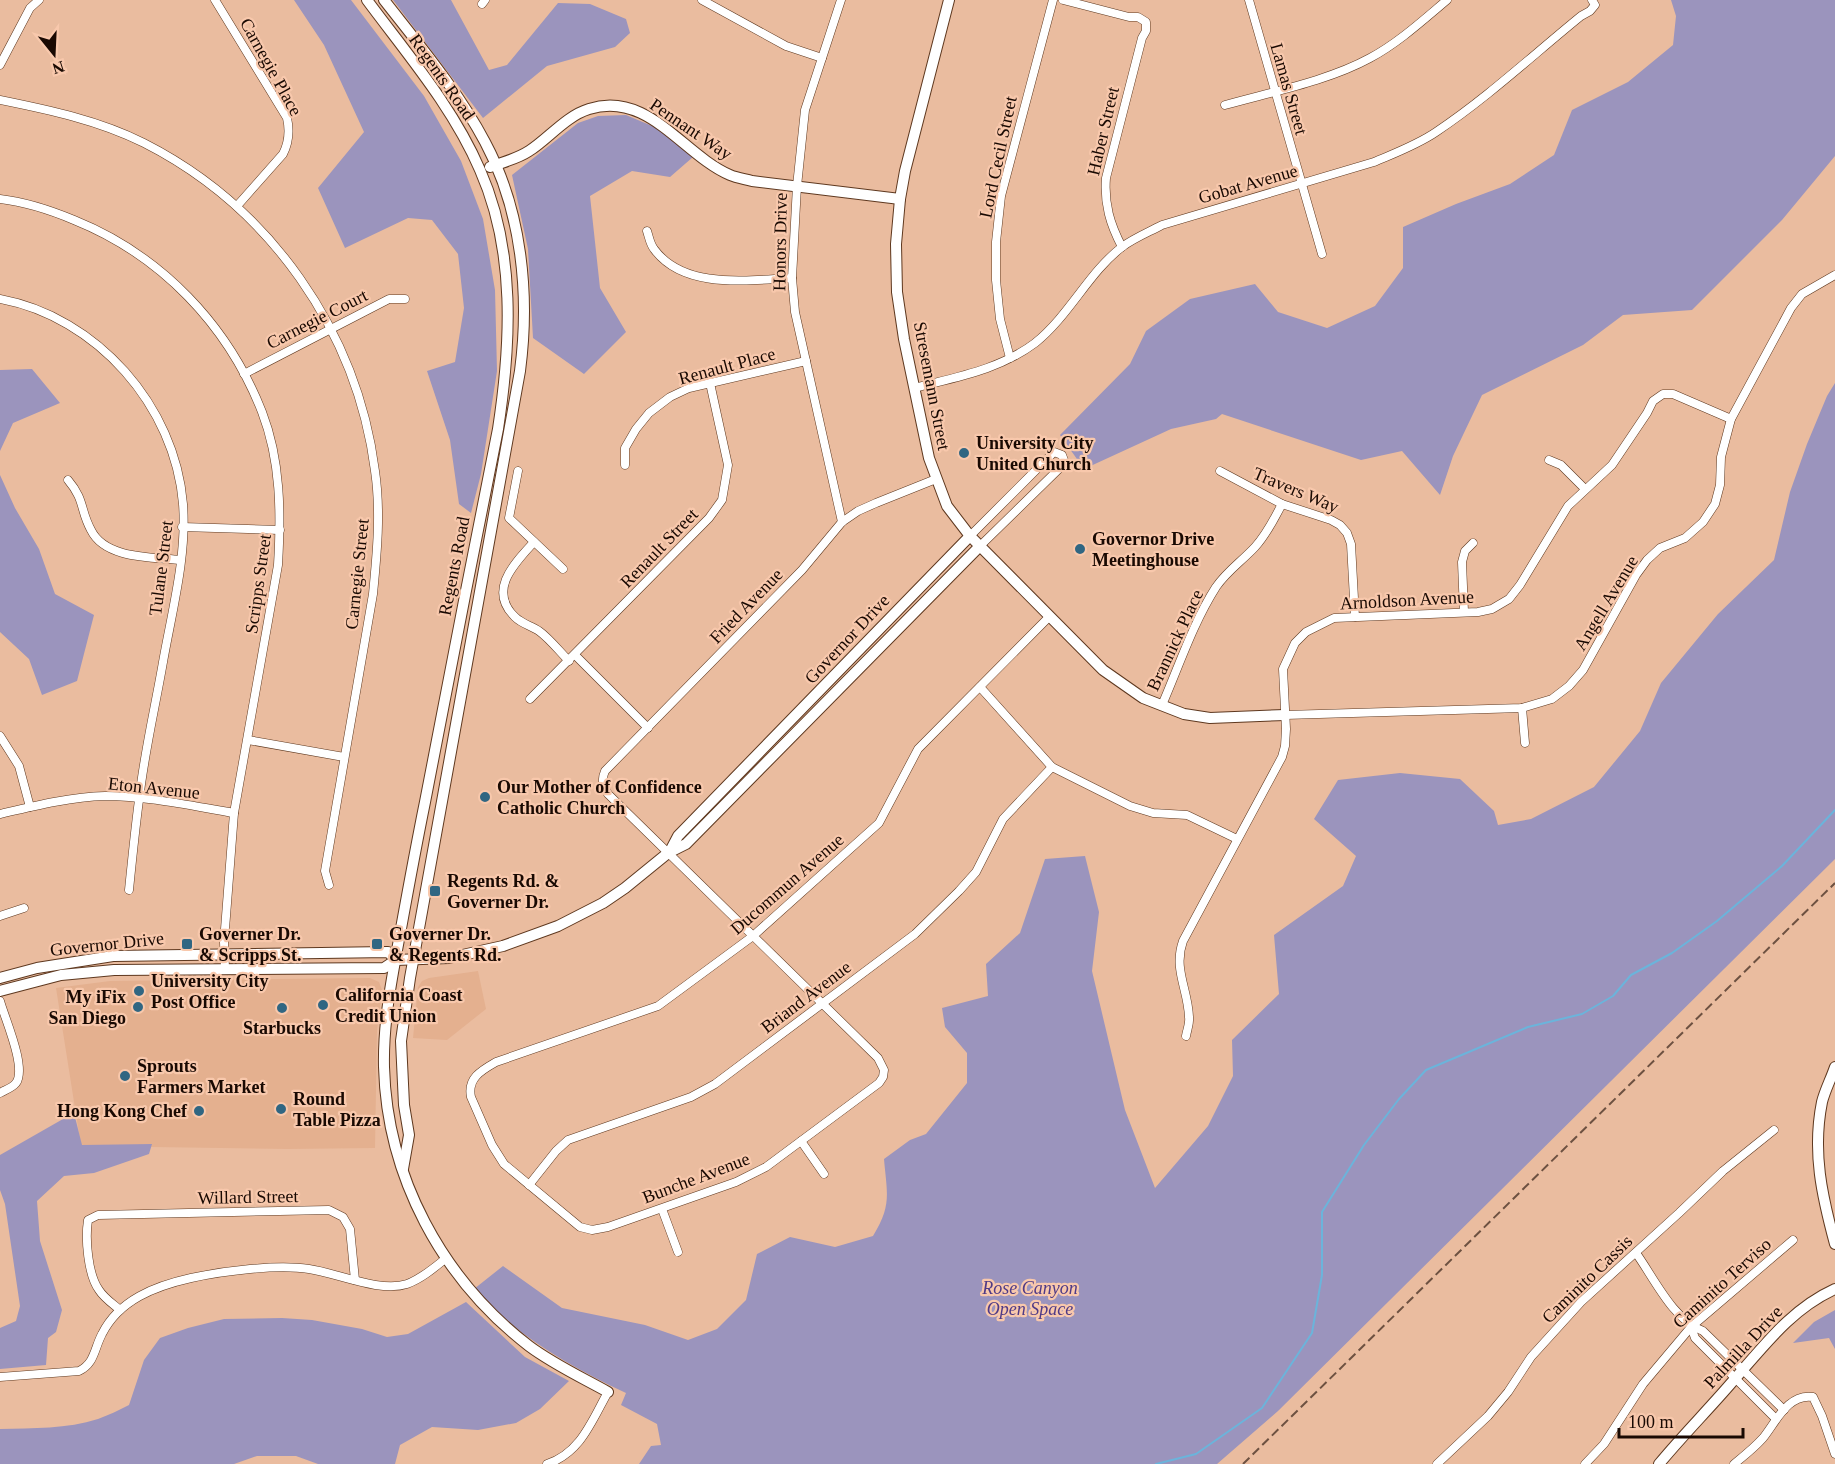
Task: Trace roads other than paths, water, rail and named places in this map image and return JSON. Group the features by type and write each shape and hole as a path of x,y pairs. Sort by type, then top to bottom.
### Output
{"street":[{"path":"0,65 30,8 39,0"},
{"name":"Carnegie Place","path":"215,0 286,118 289,127 288,144 283,154 237,206"},
{"name":"Regents Road","path":"367,0 439,97 481,171 494,212 506,270 508,295 506,368 498,429 387,1016 384,1066 393,1143 422,1221 446,1260 473,1295 511,1331 554,1362 608,1392"},
{"name":"Regents Road","path":"384,0 446,80 474,122 496,165 515,229 523,273 524,299 522,355 413,960 401,1041 404,1105 409,1135 403,1169"},
{"path":"702,0 786,46 822,58"},
{"name":"Honors Drive","path":"841,0 805,110 797,186 792,278 795,312 842,522"},
{"name":"Stresemann Street","path":"949,0 905,171 896,244 897,292 904,339 929,458 946,506 970,536 1102,670 1143,698 1184,714 1210,718 1285,715"},
{"name":"Lord Cecil Street","path":"1010,358 1000,319 996,280 996,242 1000,207 1053,0"},
{"name":"Haber Street","path":"1063,0 1129,17 1138,17 1146,22 1146,31 1142,38 1106,178 1104,196 1112,228 1122,247"},
{"name":"Lamas Street","path":"1249,0 1322,255"},
{"path":"1225,105 1345,70 1370,58 1398,40 1447,0"},
{"name":"Gobat Avenue","path":"914,388 980,371 1010,358 1035,343 1057,323 1109,260 1122,247 1141,235 1162,225 1374,162 1435,133 1590,11 1594,2"},
{"name":"Carnegie Street","path":"0,100 64,113 109,128 144,143 210,184 237,206 274,243 310,292 331,329 350,371 367,424 375,472 378,549 373,594 325,871 329,885"},
{"name":"Pennant Way","path":"481,171 529,151 575,116 589,109 603,106 622,107 651,118 729,175 752,181 900,199"},
{"name":"Scripps Street","path":"0,200 18,201 63,215 99,230 138,254 169,277 218,330 244,374 263,414 274,455 279,489 278,565 234,813 224,942 225,969"},
{"path":"647,231 653,247 666,261 705,278 730,281 792,278"},
{"name":"Angell Avenue","path":"1285,715 1522,708 1552,699 1569,686 1583,670 1636,575 1647,560 1660,548 1685,538 1703,522 1715,504 1720,485 1721,457 1731,419 1791,308 1802,294 1835,275"},
{"name":"Tulane Street","path":"0,298 38,309 65,322 116,361 139,388 157,418 177,473 183,505 180,560 139,798 129,890"},
{"name":"Carnegie Court","path":"244,374 389,299 405,299"},
{"name":"Renault Place","path":"625,465 625,448 636,429 649,413 670,397 689,388 806,362"},
{"name":"Renault Street","path":"530,699 710,518 722,500 728,465 710,383"},
{"name":"Arnoldson Avenue","path":"1186,1036 1190,1018 1178,954 1282,757 1285,746 1283,669 1295,643 1318,624 1334,618 1492,609 1509,599 1520,585 1568,506 1612,465 1647,413 1653,400 1663,394 1673,394 1731,419"},
{"name":"Governor Drive","path":"0,991 40,979 114,970 384,968 396,960 449,958 493,948 532,937 558,926 603,903 668,854 686,844 980,546 1065,464 1062,455 1054,452 970,536 678,836 668,854"},
{"path":"1549,460 1561,465 1585,489"},
{"path":"518,471 509,518 563,569"},
{"name":"Travers Way","path":"1220,471 1282,504 1340,525 1347,533 1351,544 1355,617"},
{"name":"Fried Avenue","path":"668,854 608,794 602,777 605,771 802,570 842,522 876,502 936,479"},
{"path":"68,480 79,492 90,530 100,544 116,552 180,560"},
{"name":"Brannick Place","path":"1162,705 1201,614 1216,587 1227,572 1255,547 1267,532 1282,504"},
{"path":"182,526 280,530"},
{"path":"534,542 512,567 505,579 503,591 507,606 515,617 539,631 569,661"},
{"path":"1464,612 1462,562 1465,551 1473,543"},
{"name":"Ducommun Avenue","path":"529,1185 504,1164 492,1145 471,1097 469,1089 472,1080 496,1062 658,1006 753,936 879,823 918,749 1049,617"},
{"path":"575,655 648,728"},
{"path":"980,687 1052,767 1130,806 1153,813 1187,815 1237,839"},
{"path":"1522,708 1525,743"},
{"path":"0,736 19,766 30,807"},
{"path":"248,740 344,757"},
{"name":"Briand Avenue","path":"529,1185 556,1151 568,1140 691,1097 715,1084 915,934 976,872 1004,819 1052,767"},
{"name":"Eton Avenue","path":"0,814 70,799 93,797 139,798 234,813"},
{"path":"668,854 823,1004"},
{"path":"0,916 24,908"},
{"name":"Governor Drive","path":"0,978 37,968 114,956 388,952 396,960"},
{"path":"0,1001 20,1064 20,1075 16,1083 0,1093"},
{"name":"Bunche Avenue","path":"529,1185 580,1227 592,1230 662,1209 736,1182 766,1167 879,1083 884,1070 878,1058 823,1004"},
{"path":"1835,1067 1822,1102 1818,1174 1835,1244"},
{"name":"Caminito Cassis","path":"1437,1464 1488,1416 1508,1392 1531,1357 1581,1302 1722,1171 1774,1130"},
{"path":"801,1141 824,1174"},
{"path":"662,1209 678,1252"},
{"name":"Willard Street","path":"120,1311 99,1290 91,1274 86,1232 88,1220 98,1215 329,1210 343,1217 350,1229 355,1280"},
{"name":"Caminito Terviso","path":"1585,1464 1604,1444 1643,1384 1690,1327 1793,1240"},
{"path":"1636,1253 1677,1314 1690,1327 1703,1331 1776,1419"},
{"path":"0,1377 79,1371 87,1367 93,1359 103,1332 120,1311 135,1298 154,1288 223,1272 307,1269 389,1286 406,1284 446,1260"},
{"name":"Palmilla Drive","path":"1659,1464 1783,1324 1802,1309 1835,1289"},
{"path":"1739,1374 1784,1410"},
{"path":"548,1464 563,1458 577,1445 608,1392"},
{"path":"1734,1464 1763,1438 1784,1410 1801,1397 1813,1397 1835,1454"}],"waterway":[{"path":"1156,1464 1196,1454 1262,1408 1312,1333 1322,1275 1322,1212 1364,1145 1399,1099 1426,1070 1528,1027 1582,1014 1613,996 1631,975 1672,953 1717,921 1782,866 1835,810"}],"railway":[{"path":"1243,1464 1835,883"}],"place":[{"name":"University City United Church","path":"964,453"},
{"name":"Governor Drive Meetinghouse","path":"1080,549"},
{"name":"Our Mother of Confidence Catholic Church","path":"485,797"},
{"name":"Regents Rd. & Governer Dr.","path":"435,891"},
{"name":"Governer Dr. & Scripps St.","path":"187,944"},
{"name":"Governer Dr. & Regents Rd.","path":"377,944"},
{"name":"University City Post Office","path":"139,991"},
{"name":"California Coast Credit Union","path":"323,1005"},
{"name":"My iFix San Diego","path":"138,1007"},
{"name":"Starbucks","path":"282,1008"},
{"name":"Sprouts Farmers Market","path":"125,1076"},
{"name":"Round Table Pizza","path":"281,1109"},
{"name":"Hong Kong Chef","path":"199,1111"}],"park label":[{"name":"Rose Canyon Open Space","path":"1030,1298"}]}
